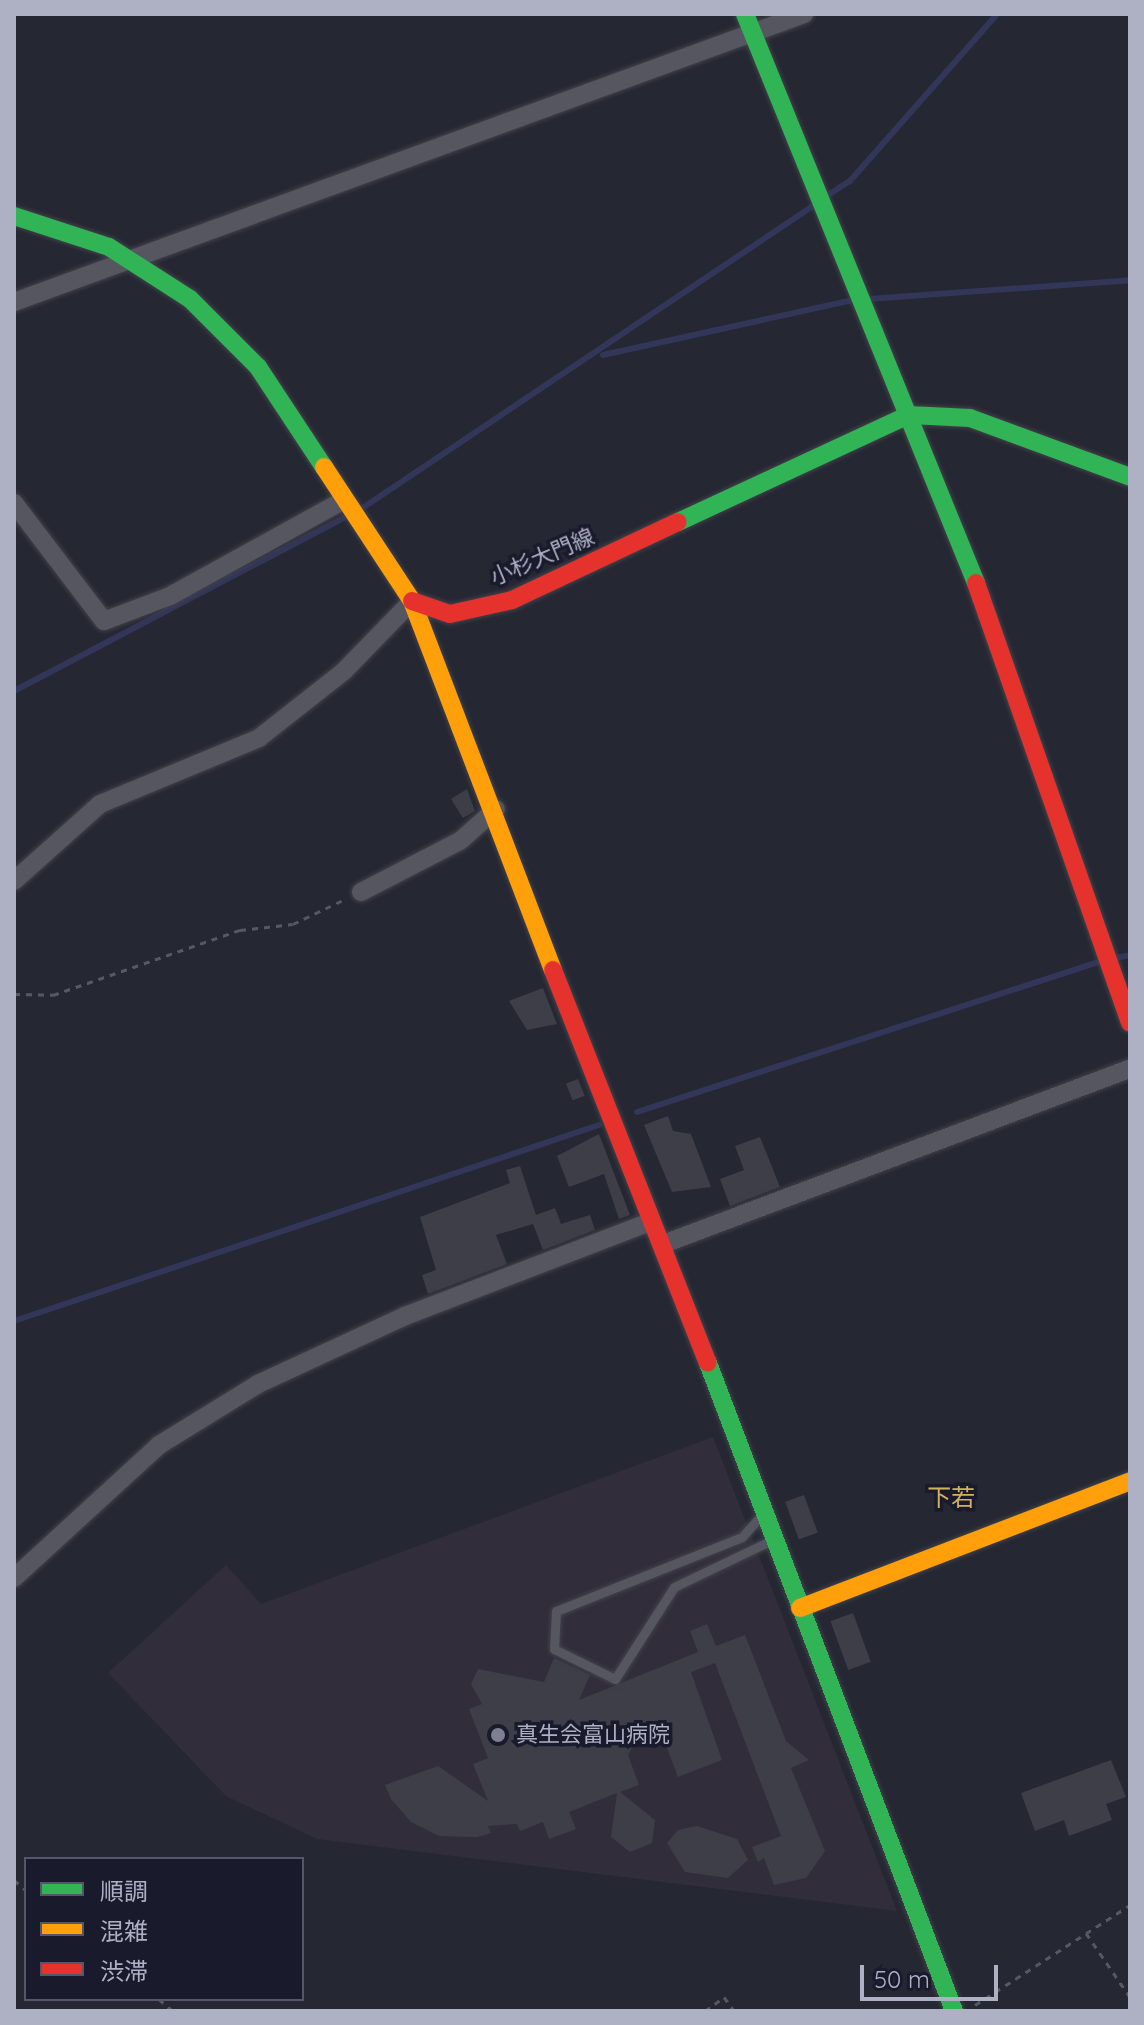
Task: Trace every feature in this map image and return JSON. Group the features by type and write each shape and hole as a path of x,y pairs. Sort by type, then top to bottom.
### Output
{"street":[{"path":"745,14 908,415 1067,828 1130,1023"},
{"path":"14,302 804,14"},
{"path":"14,216 131,259 190,299 258,367 412,601 496,809 650,1222 666,1243 762,1517 800,1608 954,2011"},
{"name":"小杉大門線","path":"412,601 450,614 512,600 908,415 970,418 1130,477"},
{"path":"14,503 104,621 170,596 344,500"},
{"path":"14,881 100,804 259,738 344,671 412,601"},
{"path":"361,892 460,841 496,809"},
{"path":"666,1243 1130,1069"},
{"path":"14,1578 159,1445 258,1384 405,1316 650,1222"},
{"path":"800,1608 1130,1481"}],"lane":[{"path":"762,1517 742,1537 556,1611 554,1649 615,1679 674,1587 771,1541"}],"path":[{"path":"14,994 53,995 240,930 293,924 361,892"},
{"path":"965,2011 1130,1905"},
{"path":"1086,1933 1130,1997"},
{"path":"705,2011 724,1997 734,2011"}],"shaded area":[{"name":"真生会富山病院","path":"713,1437 897,1911 317,1839 226,1796 108,1673 226,1565 261,1604"}],"building":[{"path":"467,789 475,811 463,818 451,799"},
{"path":"543,988 557,1024 527,1030 509,1001"},
{"path":"578,1079 585,1096 573,1101 566,1084"},
{"path":"668,1116 673,1131 691,1134 711,1187 672,1192 644,1125"},
{"path":"599,1134 630,1215 619,1219 604,1174 569,1187 557,1156"},
{"path":"760,1137 780,1187 730,1206 720,1179 744,1170 735,1146"},
{"path":"520,1166 536,1215 555,1208 561,1224 590,1215 595,1230 543,1250 533,1224 496,1235 507,1264 428,1294 422,1275 436,1270 420,1217 510,1183 506,1170"},
{"path":"804,1495 818,1533 799,1539 785,1502"},
{"path":"853,1613 871,1662 848,1670 830,1621"},
{"path":"707,1624 716,1646 745,1635 786,1741 809,1760 791,1768 825,1851 806,1878 774,1885 764,1858 758,1862 752,1847 781,1836 715,1663 691,1672 722,1760 678,1777 660,1730 637,1739 628,1755 639,1785 620,1792 655,1820 652,1843 630,1852 611,1837 617,1793 569,1812 576,1829 549,1839 543,1822 520,1831 517,1824 488,1826 491,1833 477,1837 439,1836 411,1822 391,1799 385,1785 438,1766 488,1801 473,1764 488,1758 469,1709 482,1704 471,1684 478,1669 544,1682 554,1658 590,1675 579,1700 698,1652 690,1631"},
{"path":"1111,1760 1126,1797 1106,1804 1112,1820 1069,1836 1064,1820 1035,1831 1021,1793"},
{"path":"697,1826 737,1839 748,1860 728,1878 685,1872 667,1843 678,1830"}],"waterway":[{"path":"825,197 850,181 997,14"},
{"path":"361,509 816,204"},
{"path":"868,299 1130,280"},
{"path":"603,355 853,300"},
{"path":"14,691 347,516"},
{"path":"1116,958 1130,955"},
{"path":"637,1112 1101,961"},
{"path":"14,1321 599,1125"}],"traffic: fast":[{"path":"745,14 976,583"},
{"path":"14,216 109,247 190,299 258,367 324,467"},
{"path":"678,522 908,415 970,418 1130,477"},
{"path":"708,1363 954,2011"}],"traffic: slow":[{"path":"324,467 412,601 553,970"},
{"path":"800,1608 1130,1481"}],"traffic: jam":[{"path":"412,601 450,614 512,600 678,522"},
{"path":"976,583 1130,1023"},
{"path":"553,970 708,1363"}],"place":[{"name":"真生会富山病院","path":"498,1735"}],"district":[{"name":"下若","path":"951,1498"}]}
